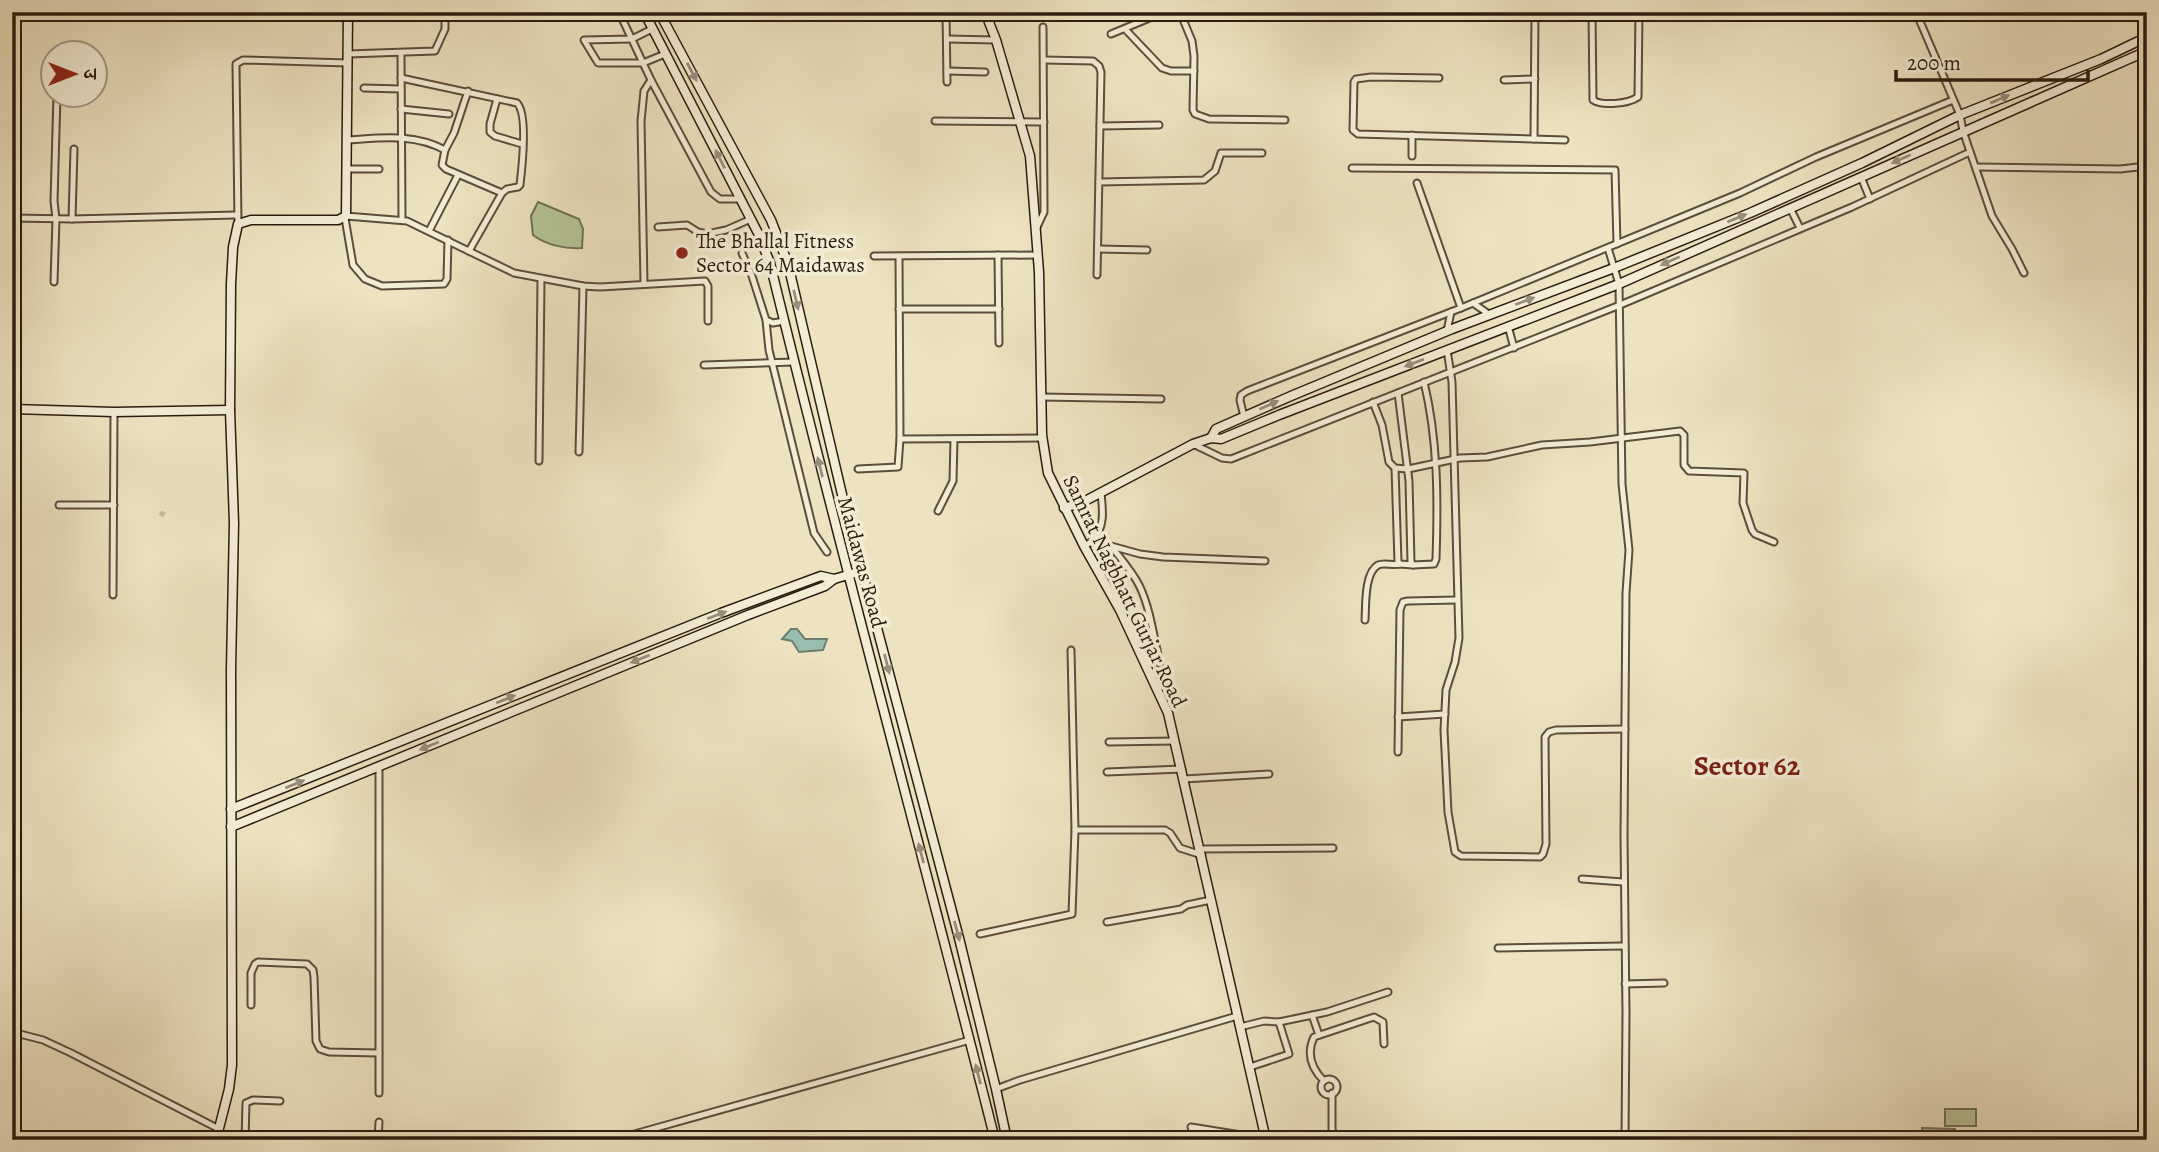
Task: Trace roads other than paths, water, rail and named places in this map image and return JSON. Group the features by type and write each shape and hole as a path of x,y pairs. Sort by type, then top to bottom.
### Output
{"street":[{"path":"348,12 346,217 353,265 365,279 382,286 444,284 447,279 448,240"},
{"path":"216,1140 232,1065 231,669 234,523 230,410 231,284 234,234 238,225 236,65 243,60 348,59 436,51 445,29 445,12"},
{"path":"619,12 651,80 714,196 724,200 741,199"},
{"name":"Maidawas Road","path":"644,12 741,199 770,263 847,576 995,1140"},
{"name":"Maidawas Road","path":"659,12 771,220 788,264 844,503 956,925 1007,1140"},
{"path":"946,12 947,82"},
{"name":"Samrat Nagbhatt Gurjar Road","path":"985,12 996,40 1030,156 1037,227 1042,438 1048,473 1084,547 1120,610 1168,713 1266,1140"},
{"path":"1026,12 1037,15 1047,12"},
{"path":"1111,34 1164,12"},
{"path":"1181,12 1192,41 1193,110 1198,117 1284,120"},
{"path":"1534,139 1535,12"},
{"path":"1592,12 1593,100 1597,103 1629,102 1638,97 1639,12"},
{"path":"1916,12 1960,116 1992,216 2024,273"},
{"path":"1037,227 1044,212 1043,27"},
{"path":"652,29 632,39 584,40 598,63 643,63 665,54"},
{"path":"1125,29 1162,68 1171,71 1194,71"},
{"path":"1211,438 1216,429 1244,416 1447,331 1750,213 1960,116 2101,59 2147,37"},
{"path":"947,39 996,40"},
{"path":"1065,508 1101,493 1193,444 1211,438 1221,439 1619,284 2147,51"},
{"path":"401,53 402,220"},
{"path":"1044,60 1096,62 1101,72 1097,275"},
{"path":"947,71 985,72"},
{"path":"401,78 468,91 520,105 523,122 520,185 502,193 470,250"},
{"path":"1439,78 1356,79 1354,131 1358,134 1564,140"},
{"path":"1504,80 1535,79"},
{"path":"644,284 642,110 644,91 651,80"},
{"path":"364,88 401,89"},
{"path":"468,91 454,133 445,150 442,165 458,175 502,193"},
{"path":"497,99 489,124 490,132 522,144"},
{"path":"1244,416 1240,400 1241,395 1247,391 1608,248 1953,100"},
{"path":"54,282 57,108"},
{"path":"401,109 449,114"},
{"path":"935,121 1044,122"},
{"path":"1100,125 1160,125"},
{"path":"1412,135 1412,156"},
{"path":"347,141 401,137 432,143 445,150"},
{"path":"72,219 74,149"},
{"path":"1193,444 1222,458 1231,459 1620,305 1870,199 1970,152"},
{"path":"1099,182 1204,180 1215,171 1221,153 1262,153"},
{"path":"1977,167 2120,169 2147,166"},
{"path":"1352,168 1615,170 1617,244"},
{"path":"347,169 379,169"},
{"path":"429,231 458,175"},
{"path":"1861,177 1870,199"},
{"path":"1417,183 1461,308"},
{"path":"1790,208 1800,228"},
{"path":"12,218 236,215"},
{"path":"238,225 251,220 338,220 346,217 402,220 470,250 514,274 583,286 705,281 708,286 708,321"},
{"path":"658,227 687,225 707,234 726,230 751,219"},
{"path":"1608,248 1619,284 1620,438 1629,550 1626,593 1623,881 1625,1140"},
{"path":"1098,249 1147,250"},
{"path":"742,253 766,320 767,340 814,533 827,552"},
{"path":"998,255 999,343"},
{"path":"874,256 1038,255"},
{"path":"858,469 898,467 899,256"},
{"path":"539,461 541,279"},
{"path":"579,452 583,286"},
{"path":"1473,303 1490,315"},
{"path":"900,310 999,309"},
{"path":"1447,331 1451,312"},
{"path":"766,320 774,323 784,321"},
{"path":"1508,326 1514,348"},
{"path":"1447,350 1451,372 1459,638 1446,690 1445,714 1448,812 1455,852 1461,856 1540,857 1546,844 1545,737 1556,730 1625,729"},
{"path":"704,365 794,362"},
{"path":"1366,620 1368,579 1370,572 1378,565 1428,566 1434,564 1436,559 1436,463 1431,408 1424,382"},
{"path":"1398,393 1408,469 1413,565"},
{"path":"1041,397 1161,399"},
{"path":"1373,402 1382,425 1389,462 1395,468 1408,469 1453,459 1487,457 1542,445 1681,431 1684,435 1684,465 1689,471 1744,473 1743,503 1752,530 1774,542"},
{"path":"12,409 114,412 230,410"},
{"path":"113,595 114,412"},
{"path":"900,439 1042,438"},
{"path":"938,511 953,481 954,439"},
{"path":"1395,468 1396,552 1401,564"},
{"path":"1084,547 1093,541 1103,522 1101,493"},
{"path":"58,505 114,505"},
{"path":"1093,541 1140,554 1163,557 1265,561"},
{"path":"1110,545 1140,587 1149,613 1160,664"},
{"path":"231,827 723,625 825,586 834,579 862,571"},
{"path":"231,809 721,614 821,576 834,579"},
{"path":"1398,752 1398,632 1403,602 1457,600"},
{"path":"980,934 1072,914 1075,830 1071,650"},
{"path":"1398,717 1445,714"},
{"path":"1109,742 1175,741"},
{"path":"379,766 379,1093"},
{"path":"1107,772 1182,769"},
{"path":"1184,779 1269,774"},
{"path":"1075,830 1165,830 1180,848 1201,852 1333,848"},
{"path":"1582,878 1623,881"},
{"path":"1107,922 1181,909 1187,905 1211,900"},
{"path":"1498,948 1624,946"},
{"path":"251,1005 251,973 255,964 307,964 313,970 316,1033 320,1049 329,1052 379,1053"},
{"path":"1625,984 1664,983"},
{"path":"1240,1027 1312,1015 1388,992"},
{"path":"1312,1015 1319,1035"},
{"path":"996,1089 1028,1077 1237,1016"},
{"path":"1324,1081 1314,1071 1311,1060 1314,1037 1374,1017 1383,1022 1384,1044"},
{"path":"1250,1067 1289,1054 1279,1022"},
{"path":"12,1032 43,1040 71,1053 219,1129"},
{"path":"613,1140 970,1040"},
{"path":"1324,1081 1328,1079 1335,1083 1336,1090 1332,1093 1332,1129 1336,1140"},
{"path":"1324,1081 1321,1088 1323,1092 1332,1093"},
{"path":"244,1140 246,1104 253,1100 280,1101"},
{"path":"378,1140 379,1122"},
{"path":"1195,1140 1191,1126 1266,1140"}],"tunnel":[{"path":"161,516 164,511"}],"place":[{"name":"The Bhallal Fitness Sector 64 Maidawas","path":"682,253"}],"district":[{"name":"Sector 62","path":"1747,766"}]}
